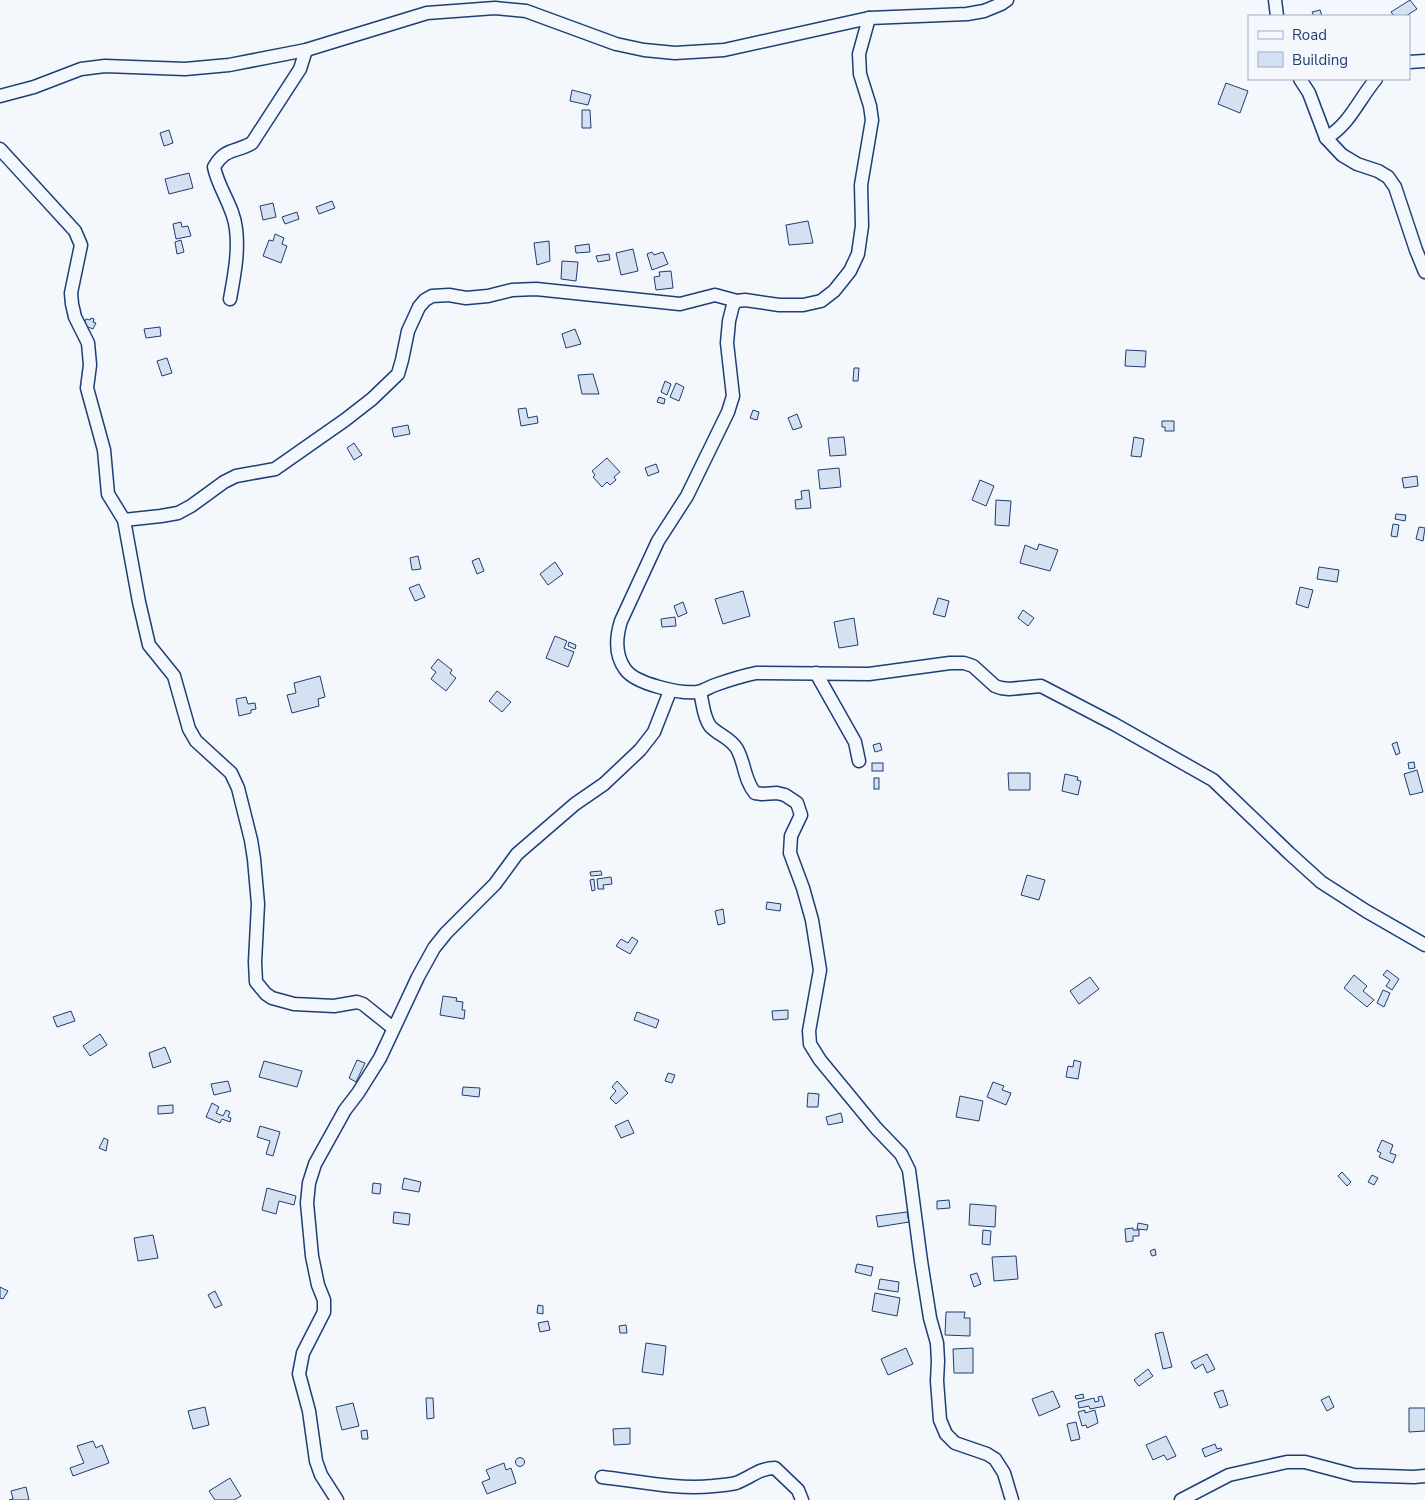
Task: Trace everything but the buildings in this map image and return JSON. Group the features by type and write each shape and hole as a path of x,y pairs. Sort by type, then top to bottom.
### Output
{"street":[{"path":"0,96 34,87 81,70 105,66 185,69 229,65 306,50 427,13 495,8 526,11 616,44 644,50 675,53 724,50 869,18 984,12 1007,0"},
{"path":"1275,0 1278,15"},
{"path":"124,520 178,513 236,476 275,469 345,420 372,399 398,374 408,331 419,307 432,296 448,295 466,298 488,296 512,290 536,289 680,304 715,295 737,301 745,300 779,305 803,305 822,301 834,291 850,272 858,254 862,226 861,185 872,120 870,106 860,74 859,54 869,18"},
{"path":"230,299 235,265 236,228 227,199 216,179 214,167 220,157 252,143 300,69 306,50"},
{"path":"1410,62 1425,61"},
{"path":"1301,80 1309,93 1326,138 1342,156 1388,177 1394,187 1425,272"},
{"path":"1326,138 1346,123 1375,80"},
{"path":"0,149 75,231 81,245 71,292 72,304 75,317 88,343 90,365 87,388 104,450 108,494 124,520 149,645 174,676 189,729 196,741 231,772 238,788 250,832 254,858 258,904 254,962 256,982 272,998 294,1004 334,1006 357,1002 363,1004 393,1028"},
{"path":"737,301 731,310 727,343 733,396 728,412 687,496 658,541 616,634 618,653 626,670 636,677 670,691 688,693 700,692 741,676 756,673 869,674 950,663 964,663 973,666 995,686 1001,688 1041,686 1214,780 1288,853 1322,882 1425,946"},
{"path":"816,673 856,742 859,762"},
{"path":"337,1500 321,1475 316,1461 309,1412 299,1374 302,1353 324,1312 324,1300 318,1285 312,1256 308,1203 309,1183 315,1164 345,1110 380,1058 430,955 446,933 495,884 517,854 575,804 604,784 640,750 654,732 670,691"},
{"path":"700,692 705,716 711,726 737,748 742,758 747,780 754,792 785,795 797,803 800,810 801,815 791,836 790,854 812,920 820,970 809,1031 810,1044 826,1068 876,1128 901,1154 909,1170 930,1318 937,1343 940,1420 946,1434 955,1443 987,1454 995,1459 1004,1473 1012,1500"},
{"path":"1181,1500 1229,1475 1287,1462 1305,1462 1354,1475 1425,1476"},
{"path":"602,1477 683,1487 712,1486 736,1483 766,1468 775,1468 798,1490 802,1500"}]}
